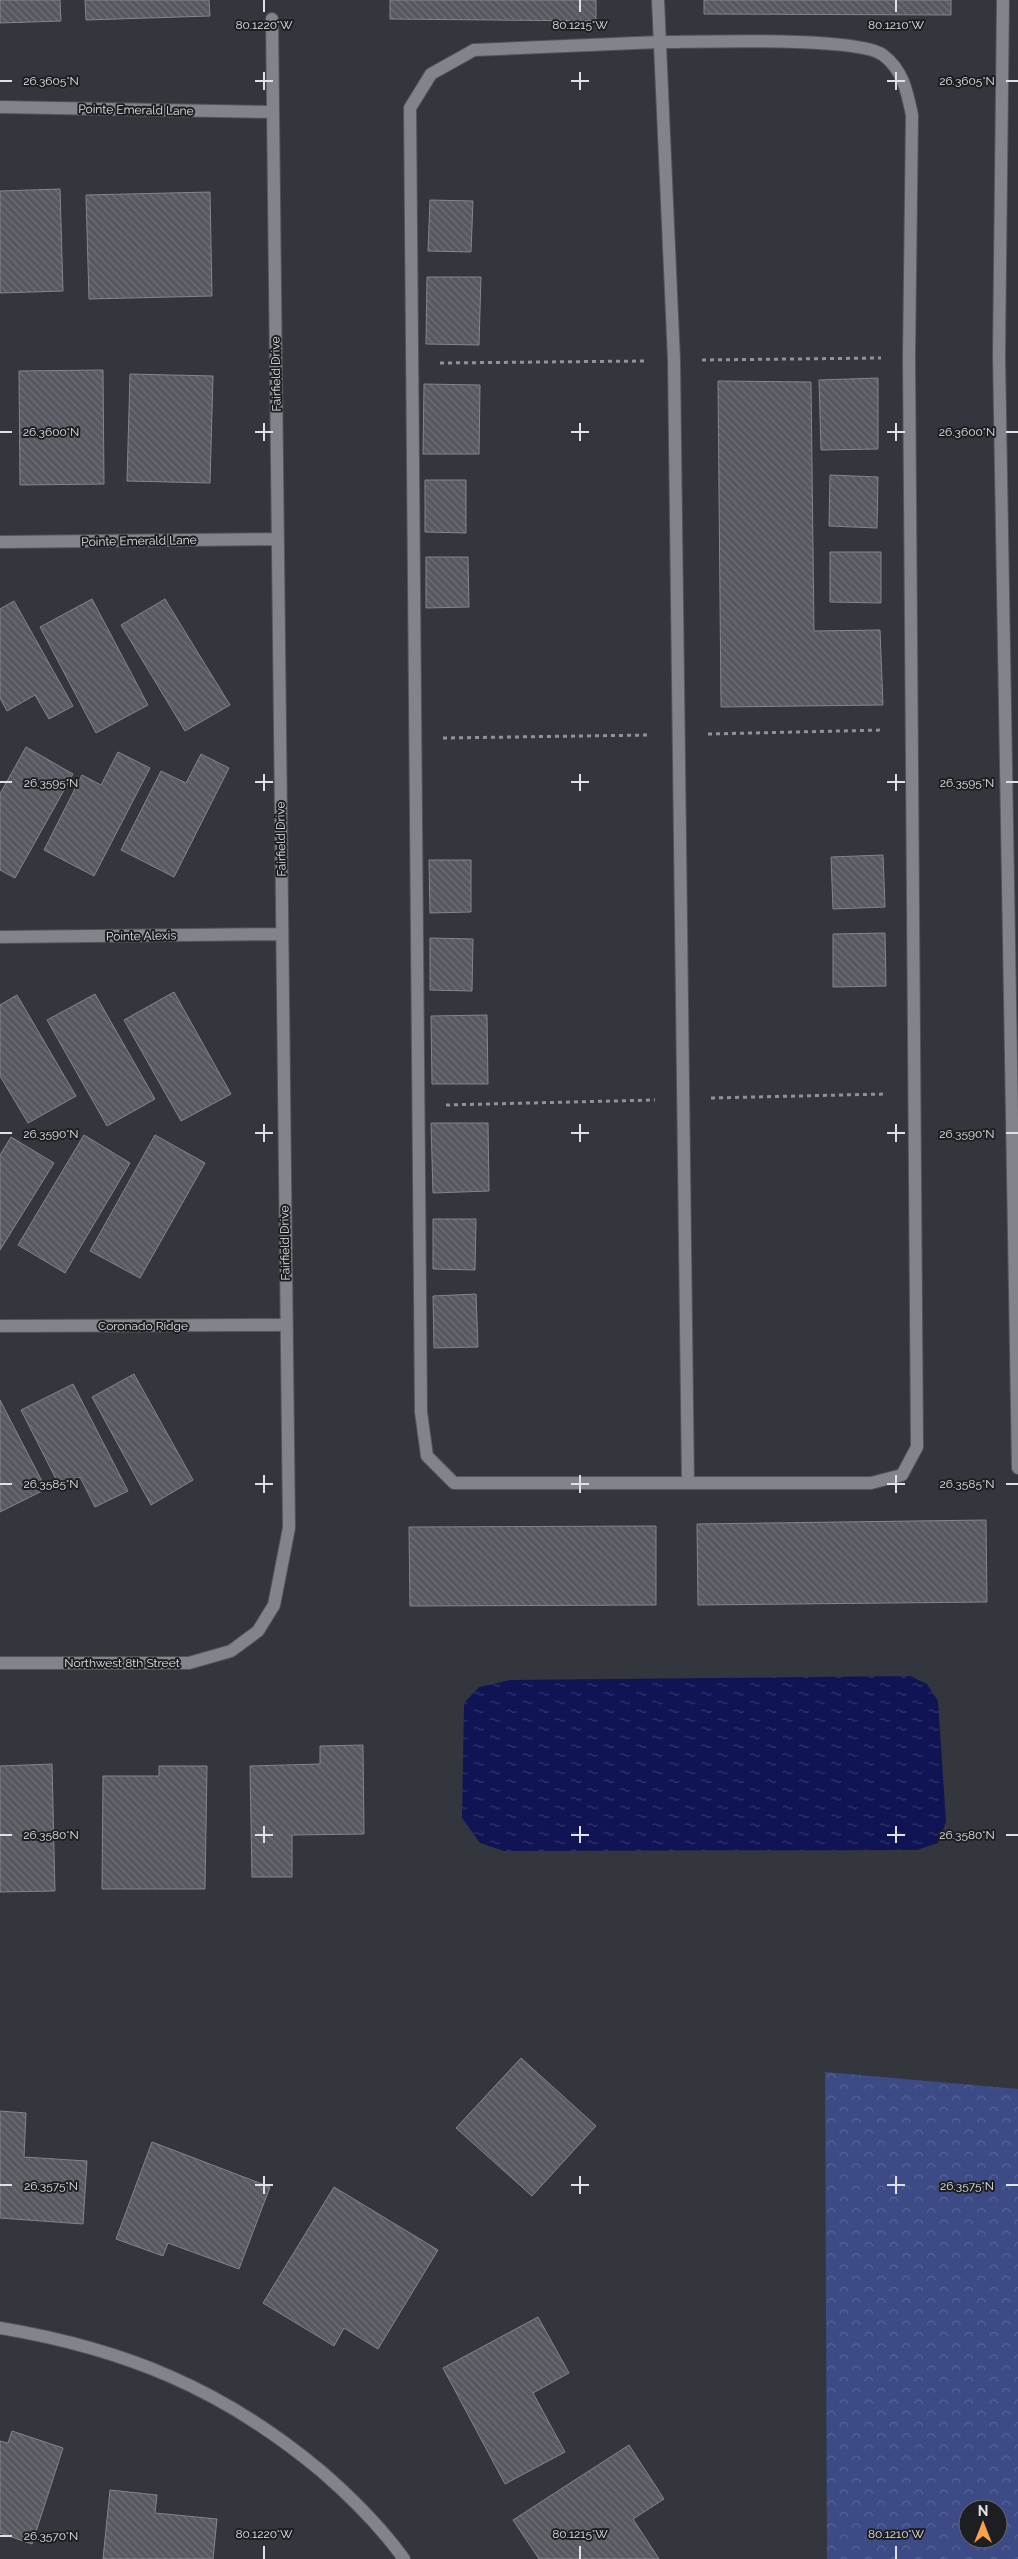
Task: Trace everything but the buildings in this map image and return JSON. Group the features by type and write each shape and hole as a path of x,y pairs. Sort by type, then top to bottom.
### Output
{"street":[{"path":"658,0 674,360 688,1483"},
{"path":"1003,0 999,355 1018,1468"},
{"name":"Fairfield Drive","path":"241,1644 258,1631 274,1605 289,1528 272,19"},
{"path":"659,42 837,43 882,54 905,81 912,115 909,358 917,1447 902,1475 871,1483 454,1483 427,1456 421,1412 410,108 431,74 474,50 659,42"},
{"name":"Pointe Emerald Lane","path":"0,107 273,112"},
{"name":"Pointe Emerald Lane","path":"0,542 277,539"},
{"name":"Pointe Alexis","path":"0,937 282,934"},
{"name":"Coronado Ridge","path":"0,1326 286,1325"},
{"name":"Northwest 8th Street","path":"0,1663 189,1663 230,1652 241,1644"},
{"path":"0,2328 77,2342 150,2367 220,2400 286,2442 344,2491 404,2559"}],"green space":[{"path":"825,2072 1018,2089 1018,2559 827,2559"}],"water":[{"path":"910,1676 927,1684 938,1701 946,1822 938,1843 917,1850 504,1851 480,1843 462,1818 464,1703 479,1687 510,1680"}]}
